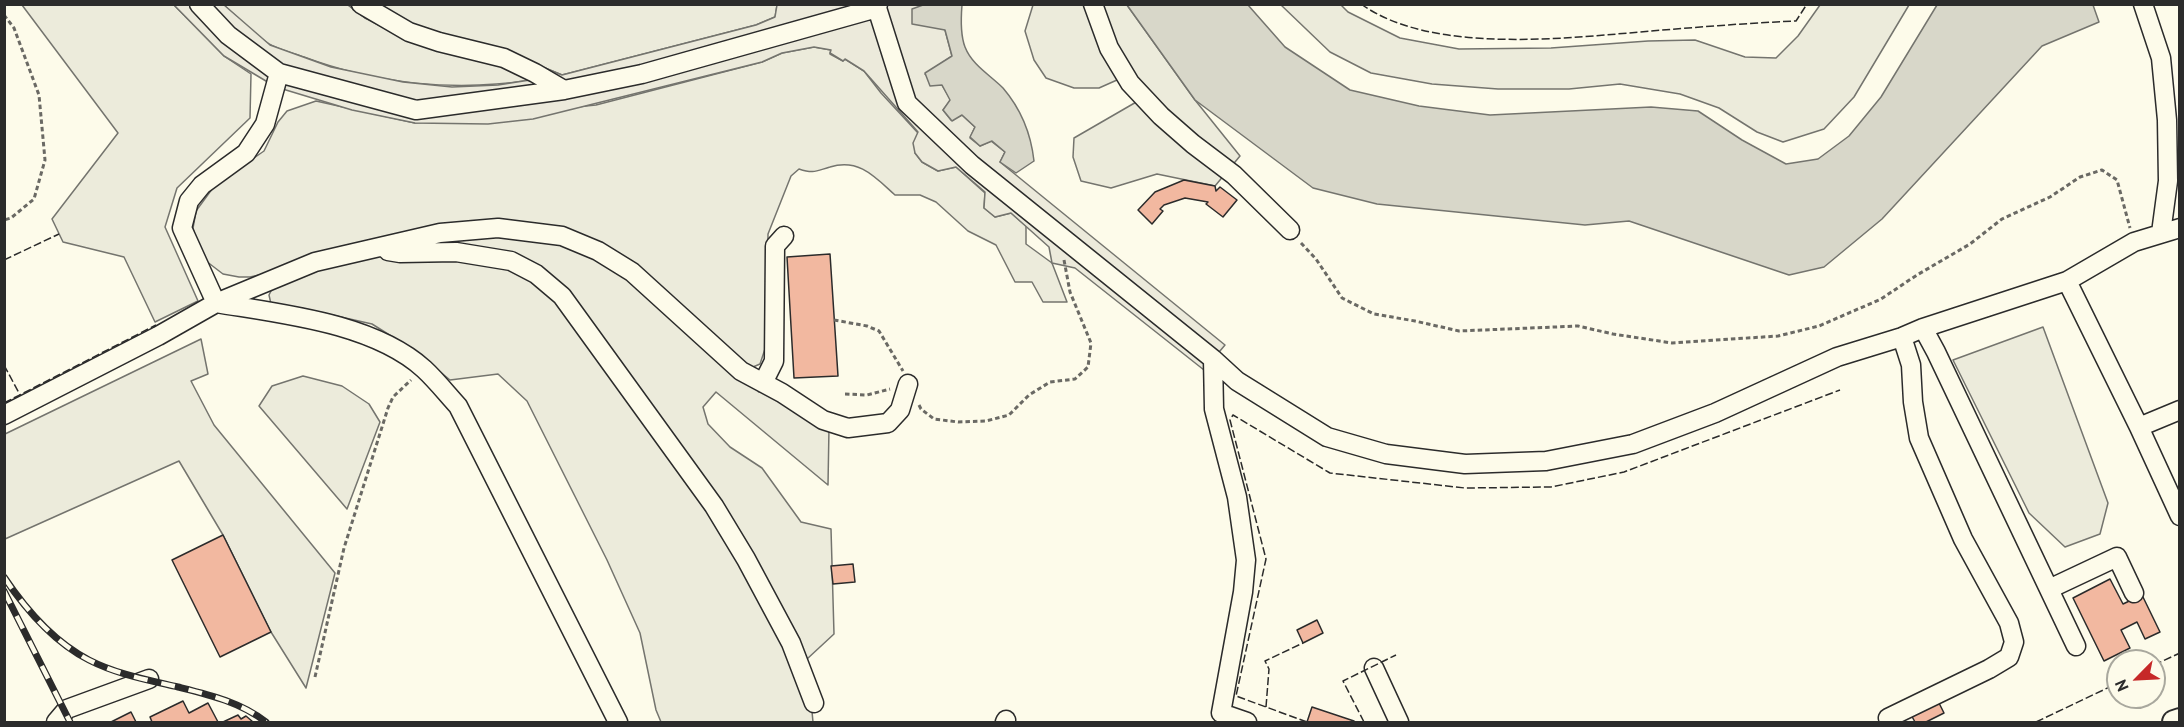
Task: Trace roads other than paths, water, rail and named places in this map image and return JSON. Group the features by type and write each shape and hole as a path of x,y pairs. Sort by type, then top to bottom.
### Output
{"main road":[{"path":"2174,723 2180,720"}],"street":[{"path":"199,4 228,35 279,74 416,110 564,90 642,74 877,6 907,103 972,165 1213,359 1237,381 1327,437 1386,454 1466,464 1546,461 1633,444 1715,413 1837,357 2067,281 2134,242 2180,228"},
{"path":"361,4 409,32 504,58 564,90"},
{"path":"1093,4 1109,48 1130,83 1161,116 1234,175 1290,230"},
{"path":"2143,4 2161,58 2167,120 2168,181 2161,233"},
{"path":"216,303 182,228 189,201 202,185 246,153 265,124 279,74"},
{"path":"4,415 158,336 216,303 315,262 440,233 498,228 562,236 598,252 632,272 741,371 782,393 823,420 848,428 888,423 900,410 908,384"},
{"path":"763,383 774,361 775,246 784,236"},
{"path":"375,249 400,253 456,252 512,261 536,274 562,296 714,506 746,559 791,643 814,703"},
{"path":"2067,281 2180,516"},
{"path":"216,303 358,331 392,347 424,368 458,406 618,723"},
{"path":"1923,328 2076,646"},
{"path":"1888,718 2009,657 2014,642 2009,623 1963,539 1919,438 1913,402 1911,365 1902,337"},
{"path":"1213,359 1214,409 1237,497 1246,560 1244,592 1221,713 1247,723"},
{"path":"2139,427 2180,410"},
{"path":"2049,589 2117,557 2134,593"},
{"path":"1374,668 1399,723"},
{"path":"56,723 67,709 149,680"}],"railway":[{"path":"4,577 42,624 76,653 121,673 224,700 246,709 266,722"},
{"path":"4,591 70,722"}]}
